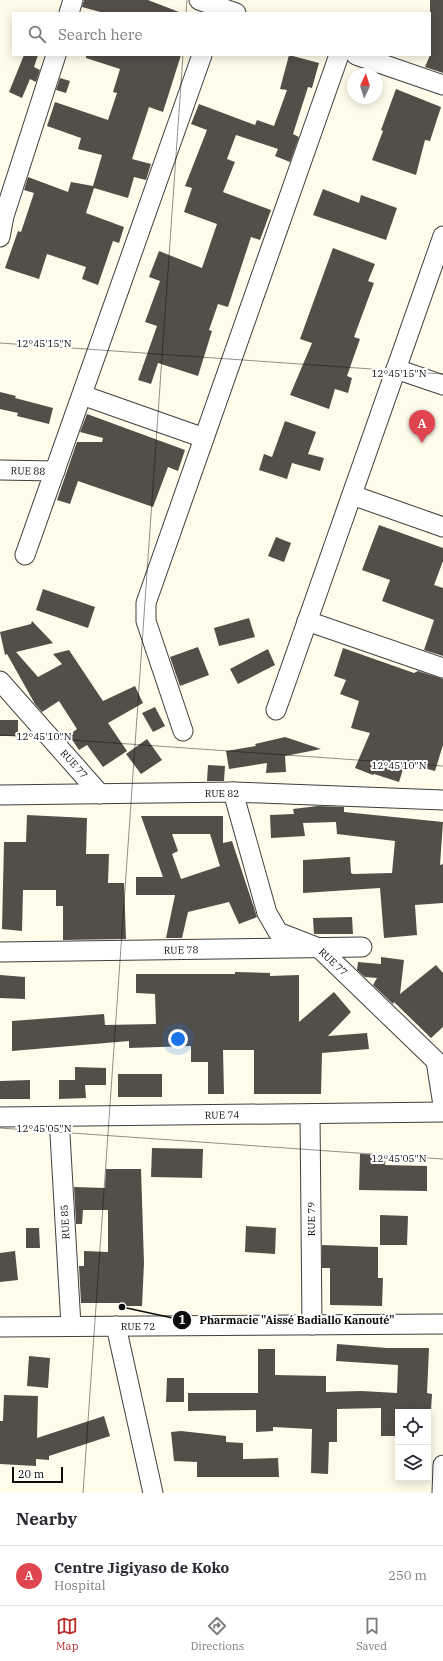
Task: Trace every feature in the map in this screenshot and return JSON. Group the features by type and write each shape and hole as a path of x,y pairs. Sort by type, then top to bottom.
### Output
{"street":[{"path":"69,12 73,0"},
{"path":"199,0 224,11"},
{"path":"0,238 4,216 56,56"},
{"path":"25,555 202,56"},
{"path":"183,731 146,622 146,603 340,56"},
{"path":"359,56 443,85"},
{"path":"0,192 4,216"},
{"path":"276,710 442,240"},
{"path":"396,369 443,385"},
{"path":"82,395 204,438"},
{"name":"RUE 88","path":"0,470 55,471"},
{"path":"352,495 443,527"},
{"path":"307,621 443,668"},
{"name":"RUE 77","path":"0,681 100,794"},
{"name":"RUE 77","path":"232,792 266,913 278,932 319,948 436,1061 443,1106"},
{"name":"RUE 82","path":"0,795 232,792 443,800"},
{"name":"RUE 78","path":"0,952 362,947"},
{"name":"RUE 74","path":"0,1117 443,1112"},
{"name":"RUE 79","path":"310,1114 312,1325"},
{"name":"RUE 85","path":"59,1117 71,1326"},
{"name":"RUE 72","path":"0,1327 443,1324"},
{"path":"116,1326 152,1493"},
{"path":"442,1493 443,1466"}],"building":[{"path":"84,0 148,0 179,12 100,12 82,7"},
{"path":"430,0 443,0 443,73 425,67 430,56 431,56"},
{"path":"24,56 38,56 34,67 40,70 36,82 30,79 22,98 9,92"},
{"path":"86,56 181,56 163,112 149,107 132,159 151,164 146,180 134,177 128,198 94,188 86,213 124,227 119,243 113,241 98,285 82,279 86,267 47,254 39,279 5,268 18,231 21,232 34,193 24,190 28,177 68,192 71,182 93,186 102,155 78,149 81,138 47,126 55,102 108,120 117,93 113,92 120,69 86,58"},
{"path":"289,56 319,63 312,88 308,87 293,134 299,137 290,162 275,156 278,149 236,135 227,159 235,162 223,192 271,210 260,240 251,237 228,307 218,304 209,330 212,331 198,376 158,363 151,384 138,380 157,326 145,322 160,281 149,277 159,251 202,268 217,224 184,212 192,188 185,186 207,130 191,124 199,104 255,125 257,120 274,126 287,90 280,89"},
{"path":"60,78 70,81 66,93 56,90"},
{"path":"396,89 441,107 430,141 425,140 416,175 372,160"},
{"path":"323,189 359,203 361,195 397,208 386,240 313,215"},
{"path":"333,248 375,264 368,281 374,283 354,337 360,339 347,376 352,378 348,393 335,389 329,409 290,395 312,343 300,339"},
{"path":"0,392 16,396 15,398 53,408 49,424 17,416 18,413 0,409"},
{"path":"87,414 185,450 178,471 168,467 153,507 78,481 70,504 57,500 77,442 102,442 103,438 80,432"},
{"path":"285,421 316,432 308,454 324,458 320,471 292,463 287,479 259,470 264,454 272,457"},
{"path":"379,525 443,548 443,561 434,585 443,588 443,656 424,650 434,620 382,601 390,580 362,570"},
{"path":"276,537 291,543 284,562 268,556"},
{"path":"43,589 95,607 88,628 36,610"},
{"path":"249,618 255,637 219,646 214,628"},
{"path":"32,621 53,643 16,652 38,677 62,664 53,654 69,650 103,701 135,686 143,703 108,723 127,751 103,767 87,745 79,750 69,735 77,729 59,701 42,712 35,704 7,654 5,655 0,632 31,624"},
{"path":"198,647 209,675 180,686 170,657"},
{"path":"343,648 414,673 418,671 443,679 443,745 435,771 405,763 399,782 374,774 373,775 355,768 370,733 351,728 359,701 340,694 346,680 334,676"},
{"path":"268,649 275,665 238,684 230,669"},
{"path":"155,707 165,726 153,732 142,713"},
{"path":"0,720 18,720 18,736 0,736"},
{"path":"285,737 321,749 285,756 286,772 266,773 267,763 229,769 226,751 256,746 255,744"},
{"path":"147,739 162,760 141,774 126,754"},
{"path":"208,765 225,766 224,781 207,781"},
{"path":"318,806 344,807 344,812 443,822 440,865 443,864 443,903 415,905 417,935 384,938 380,888 303,893 303,860 350,857 351,873 353,874 392,873 395,841 337,834 336,822 303,823 305,836 271,838 270,815 294,814 293,809"},
{"path":"27,815 87,818 86,854 109,854 108,883 124,883 126,939 63,940 63,906 56,906 56,890 23,890 22,931 2,929 4,842 26,842"},
{"path":"141,816 223,816 223,843 232,841 257,917 239,924 229,902 188,912 182,938 166,938 175,895 136,895 136,877 163,877","holes":["172,834 210,834 220,866 181,879 172,854 178,851"]},
{"path":"352,917 353,934 314,934 313,918"},
{"path":"381,957 404,960 400,994 436,965 443,973 443,1027 431,1038 394,1002 393,1004 373,985 377,978 365,977 357,970 358,962 381,964"},
{"path":"235,972 270,973 270,976 299,975 299,1022 334,992 351,1012 328,1036 367,1033 369,1049 322,1053 321,1094 254,1094 254,1050 223,1050 224,1094 208,1094 208,1062 191,1062 191,1046 129,1048 129,1041 12,1051 12,1021 104,1014 105,1025 156,1024 155,994 136,993 136,974 235,974"},
{"path":"0,975 25,977 25,999 0,998"},
{"path":"75,1067 106,1068 106,1085 85,1085 86,1098 59,1099 59,1080 75,1080"},
{"path":"118,1074 162,1074 162,1097 118,1097"},
{"path":"30,1080 30,1099 0,1099 0,1081"},
{"path":"152,1148 203,1149 202,1178 151,1177"},
{"path":"360,1154 386,1155 385,1165 427,1166 427,1191 359,1190"},
{"path":"106,1169 141,1169 144,1263 142,1306 123,1306 123,1303 81,1303 79,1266 84,1266 84,1251 108,1252 108,1210 83,1210 82,1224 76,1224 74,1187 105,1188"},
{"path":"380,1215 408,1216 407,1245 380,1245"},
{"path":"246,1226 276,1228 275,1254 245,1252"},
{"path":"26,1228 39,1228 40,1248 26,1248"},
{"path":"322,1245 378,1247 378,1278 383,1278 382,1306 330,1305 330,1268 322,1268"},
{"path":"15,1251 18,1280 0,1282 0,1253"},
{"path":"337,1344 387,1348 429,1348 427,1393 432,1394 431,1410 395,1409 395,1436 381,1436 381,1408 337,1409 337,1442 329,1442 328,1474 311,1473 312,1429 273,1427 273,1431 256,1432 256,1410 188,1411 188,1393 258,1393 258,1349 275,1349 275,1375 326,1376 326,1392 361,1391 397,1393 398,1365 336,1361"},
{"path":"29,1356 50,1358 48,1388 27,1386"},
{"path":"167,1378 184,1378 184,1402 166,1402"},
{"path":"4,1395 38,1396 37,1438 104,1416 110,1436 49,1456 49,1460 36,1459 36,1466 0,1464 0,1421 3,1421"},
{"path":"181,1431 226,1436 226,1442 243,1443 243,1459 278,1458 279,1477 197,1477 197,1462 174,1461 171,1432"}],"place":[{"name":"Centre Jigiyaso de Koko","path":"422,443"},
{"name":"Pharmacie \"Aissé Badiallo Kanouté\"","path":"122,1307"}]}
